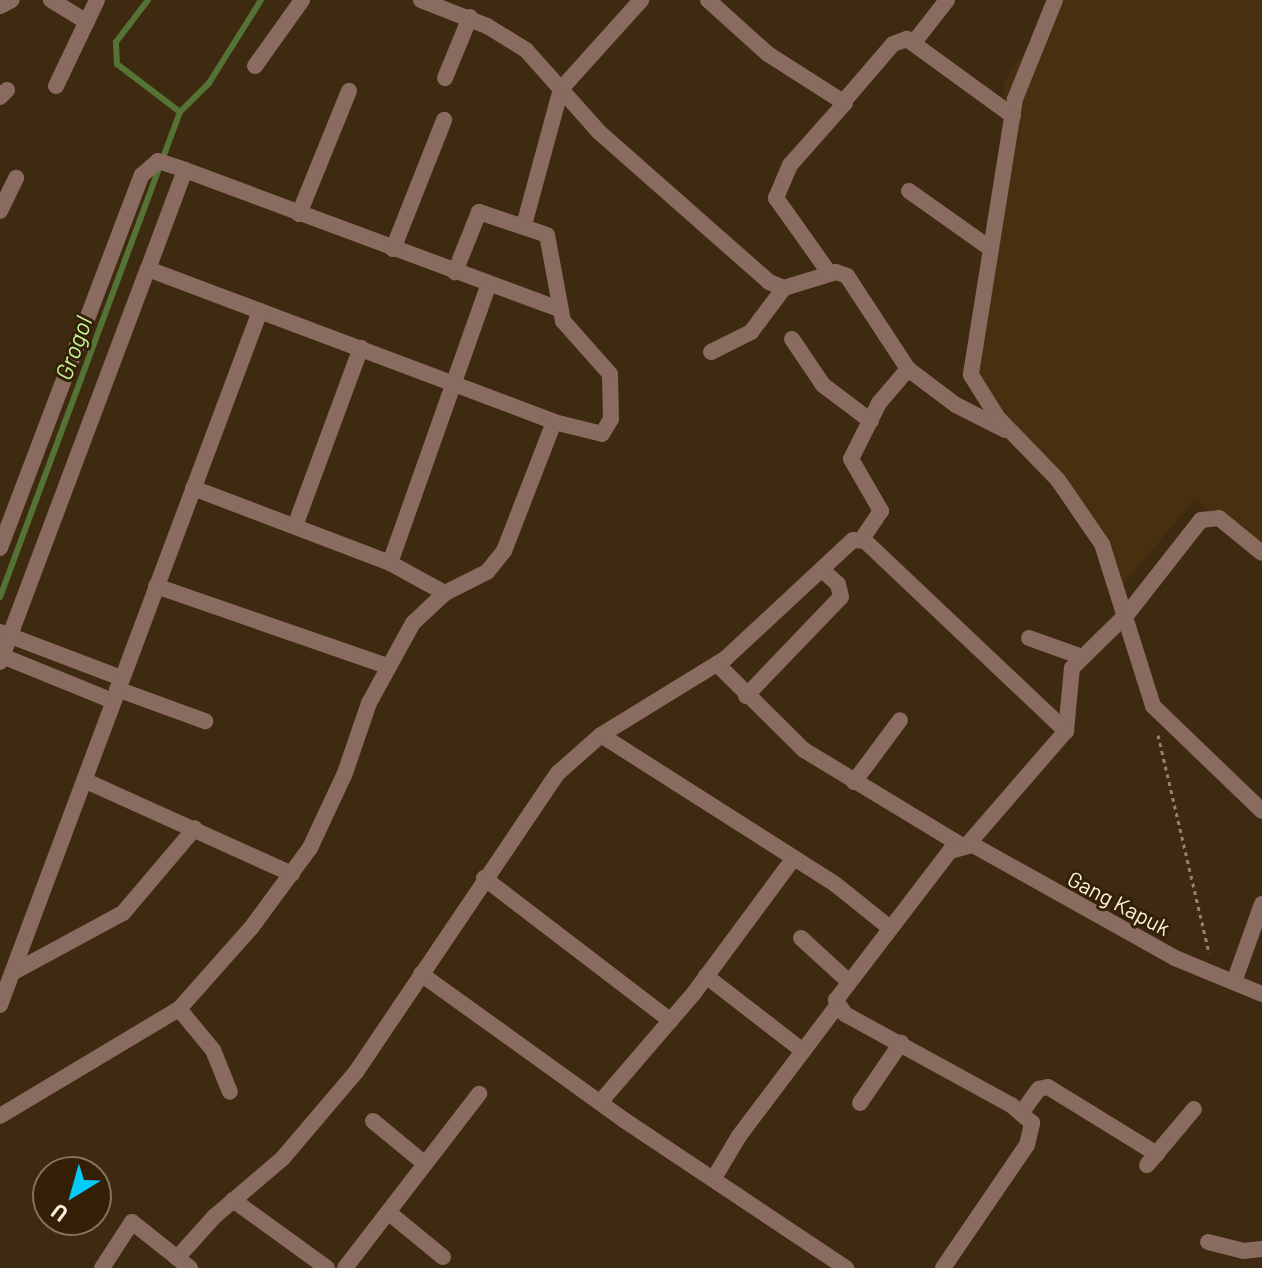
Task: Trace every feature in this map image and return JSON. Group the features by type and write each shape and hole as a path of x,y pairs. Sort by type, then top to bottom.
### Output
{"street":[{"path":"0,6 12,0"},
{"path":"51,0 87,22"},
{"path":"56,86 97,0"},
{"path":"255,66 302,0"},
{"path":"421,0 470,17 526,50 660,187 752,269 784,288"},
{"path":"524,225 561,89 641,0"},
{"path":"708,0 768,54 844,101"},
{"path":"830,274 776,198 790,165 893,44 915,41 947,0"},
{"path":"1055,0 1018,86 988,247 971,375 1014,434 1093,528 1128,613 1153,706 1262,811"},
{"path":"445,78 470,17"},
{"path":"915,41 1013,116"},
{"path":"299,214 349,91"},
{"path":"393,249 444,120"},
{"path":"0,548 142,175 155,161 559,309"},
{"path":"185,170 4,634 1,659 117,689 205,721"},
{"path":"0,211 16,178"},
{"path":"909,191 988,247"},
{"path":"148,269 554,422 602,434 609,425 613,400 609,368 568,329 559,309 549,239 524,225 477,213 455,272"},
{"path":"711,352 751,332 784,288 842,273 851,281 908,369 956,405 1014,434"},
{"path":"390,563 489,284"},
{"path":"0,1005 260,311"},
{"path":"792,339 823,385 871,421"},
{"path":"295,526 361,348"},
{"path":"102,1268 132,1222 183,1263 233,1200 282,1159 336,1098 558,773 601,735 717,664 849,543 862,539 881,511 851,459 884,397 908,369"},
{"path":"0,1116 179,1009 292,874 330,810 387,666 413,623 445,593 478,579 504,551 554,422"},
{"path":"193,488 390,563 445,593"},
{"path":"714,1178 837,1006 836,996 847,980 944,858 964,844 1066,731 1070,675 1082,657 1128,613 1207,516 1219,518 1262,553"},
{"path":"862,539 1066,731"},
{"path":"746,696 841,597 838,584 822,570"},
{"path":"156,586 387,666"},
{"path":"4,634 117,689"},
{"path":"1029,638 1082,657"},
{"name":"Gang Kapuk","path":"717,664 804,750 854,782 1175,958 1262,994"},
{"path":"854,782 900,720"},
{"path":"601,735 835,884 890,928"},
{"path":"86,781 292,874"},
{"path":"12,973 123,913 195,828"},
{"path":"602,1100 671,1021 793,859"},
{"path":"484,878 671,1021"},
{"path":"1234,982 1262,904"},
{"path":"801,938 847,980"},
{"path":"421,974 846,1268"},
{"path":"706,976 803,1051"},
{"path":"837,1006 1022,1112 1032,1123 1027,1145 943,1268"},
{"path":"179,1009 213,1050 230,1092"},
{"path":"860,1103 901,1043"},
{"path":"1022,1112 1039,1089 1048,1087 1152,1159 1194,1109"},
{"path":"345,1268 479,1094"},
{"path":"373,1121 425,1164"},
{"path":"233,1200 327,1268"},
{"path":"388,1212 443,1257"},
{"path":"1208,1242 1243,1251 1262,1249"}],"path":[{"path":"1153,706 1214,972"}],"shaded area":[{"path":"1046,0 1262,0 1262,558 1195,499 1119,589 1069,506 966,379 1007,138 1003,83 1036,34"}],"waterway":[{"name":"Grogol","path":"0,597 180,112 117,64 116,42 148,0"},
{"name":"Grogol","path":"180,112 209,83 261,0"}]}
